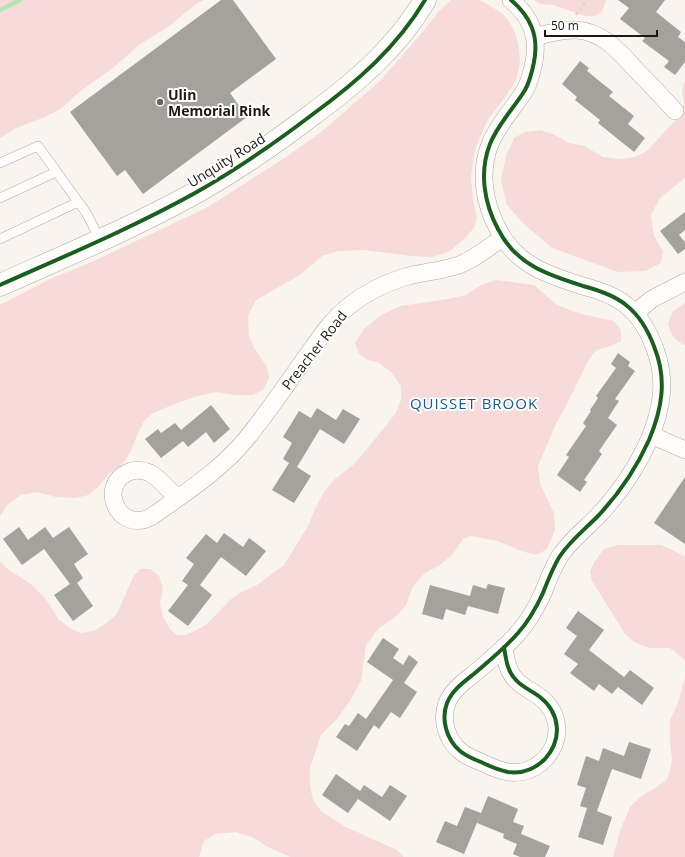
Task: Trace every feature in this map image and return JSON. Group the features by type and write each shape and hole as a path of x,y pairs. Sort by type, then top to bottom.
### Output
{"main road":[{"name":"Unquity Road","path":"0,285 100,240 172,205 214,182 253,157 308,118 358,79 396,41 425,0"}],"street":[{"path":"504,647 506,662 513,676 518,682 546,702 555,716 557,723 556,738 550,752 533,768 527,771 504,771 495,768 466,755 456,747 451,741 446,727 445,711 447,703 450,697 461,685 520,631 533,614 553,569 561,555 575,538 597,517 624,485 651,436 662,395 662,374 660,363 652,341 635,314 627,306 608,294 536,269 509,247 502,238 492,217 485,195 484,174 489,146 497,129 528,85 536,46 535,36 528,20 523,12 511,0"},
{"path":"535,36 579,30 588,32 603,39 618,50 675,111"},
{"name":"Preacher Road","path":"177,498 210,474 238,448 271,407 330,325 350,305 369,293 395,280 460,265 502,238"},
{"path":"635,314 652,299 685,282"},
{"path":"651,436 685,450"}],"lane":[{"path":"0,163 38,146 87,214 100,240"},
{"path":"0,198 56,172"},
{"path":"0,239 78,202"}],"shaded area":[{"path":"0,0 204,0 196,4 169,26 139,45 114,67 78,93 62,108 45,117 16,128 0,138"},
{"path":"451,0 479,0 503,14 512,26 519,49 520,63 516,80 506,96 488,119 477,144 471,178 473,200 477,218 474,228 450,251 433,257 411,256 364,250 338,251 322,256 300,275 256,300 248,316 249,335 254,348 267,367 269,378 264,389 253,395 235,395 216,392 197,396 153,413 144,421 131,451 121,466 109,474 89,495 75,498 56,497 37,492 21,495 8,504 0,516 0,305 50,279 94,261 208,207 286,157 320,133 380,81 439,11"},
{"path":"534,0 606,0 602,12 595,16 585,16 553,5 540,4"},
{"path":"685,81 685,178 660,198 651,215 654,236 663,251 661,263 645,271 618,272 552,248 524,224 507,205 501,180 506,156 514,138 525,132 540,130 553,134 569,143 584,146 603,157 621,159 635,157 647,151 682,113 684,102 682,92"},
{"path":"497,280 534,285 557,305 581,314 614,321 621,330 621,341 611,346 596,350 589,359 555,426 538,466 540,484 554,513 555,530 547,549 537,555 521,551 497,541 472,536 463,539 453,554 440,565 425,573 413,586 406,605 395,617 379,628 366,645 361,681 350,701 337,719 321,735 310,768 310,786 313,800 322,812 346,827 397,850 404,857 290,857 268,847 252,837 236,832 216,834 204,841 199,857 0,857 0,562 9,570 31,584 46,599 59,620 73,630 82,633 95,630 104,625 117,614 133,577 140,569 150,569 159,576 163,588 160,603 163,617 170,629 177,635 185,635 195,631 207,624 230,600 241,592 257,585 284,565 308,526 324,492 335,479 353,465 395,414 401,400 401,386 391,372 379,363 368,360 359,354 355,343 364,329 381,315 401,306 466,295 483,284"},
{"path":"685,303 685,345 674,337 670,331 668,323 673,311"},
{"path":"618,545 661,545 685,556 685,660 670,648 650,648 634,642 625,634 592,581 590,571 595,561 604,549"},
{"path":"685,678 685,857 613,857 621,828 630,807 640,797 657,787 668,778 672,760 670,720 678,703"}],"building":[{"name":"Ulin Memorial Rink","path":"221,0 233,0 276,59 230,93 247,117 143,194 125,170 117,176 70,112"},
{"path":"618,0 665,0 656,12 681,32 678,37 685,42 685,62 675,75 664,67 669,61 642,41 645,38 620,19 629,8"},
{"path":"580,61 589,68 587,71 613,92 609,96 634,116 628,124 645,138 634,152 598,123 600,120 575,100 577,97 562,84"},
{"path":"685,212 685,230 679,235 685,242 685,249 678,254 660,231"},
{"path":"618,353 630,362 628,366 635,371 615,399 619,401 608,418 617,425 599,451 602,454 584,480 587,482 580,492 557,475 569,457 566,455 586,426 583,423 598,398 596,396 616,368 611,364"},
{"path":"211,405 230,429 214,443 206,432 188,447 183,441 161,458 145,439 158,429 161,433 175,423 181,430"},
{"path":"317,408 336,420 343,409 360,419 344,444 320,429 297,467 311,476 294,503 272,490 289,463 283,459 292,443 283,437 299,411 311,418"},
{"path":"685,477 685,544 654,523"},
{"path":"19,527 28,540 45,527 53,538 69,527 88,554 74,564 83,578 77,583 93,606 73,621 54,595 70,584 44,549 22,565 3,539"},
{"path":"224,533 243,547 249,538 266,551 246,576 221,557 200,585 212,595 188,626 168,611 188,585 182,581 194,564 186,558 206,534 217,543"},
{"path":"488,584 505,588 498,614 468,606 465,615 446,609 443,620 422,614 430,585 470,596 473,585 486,589"},
{"path":"578,611 604,630 589,650 624,677 630,670 654,688 642,705 618,687 612,694 599,684 594,691 570,673 578,664 564,654 577,636 566,628"},
{"path":"383,638 399,649 393,658 403,665 409,655 418,662 404,683 417,692 400,718 391,712 379,729 374,725 357,751 336,737 345,724 349,726 358,713 366,719 393,680 367,662"},
{"path":"629,742 651,749 641,779 612,769 597,811 612,817 603,845 578,837 587,808 580,806 586,788 577,785 586,756 599,761 603,748 624,756"},
{"path":"336,774 360,791 364,785 382,797 390,785 407,796 390,821 358,799 348,813 322,795"},
{"path":"488,796 518,809 513,822 524,826 517,844 503,838 504,834 477,823"},
{"path":"465,807 481,813 464,854 436,842 445,821 457,826"},
{"path":"521,834 550,846 545,857 520,857 513,854"}],"waterway":[{"path":"0,10 20,0"}],"cycle path":[{"path":"0,285 171,206 255,156 329,102 375,63 402,33 425,0"},
{"path":"504,647 505,651 505,656 507,665 513,676 521,685 547,703 552,711 557,726 555,743 545,759 533,768 518,772 508,772 497,769 460,751 451,741 446,728 445,709 447,703 449,698 459,686 503,649 508,644 522,628 538,604 560,556 573,540 605,509 626,481 649,440 660,406 662,383 659,361 653,343 644,325 636,314 621,301 606,293 557,278 545,273 524,260 514,252 505,241 489,209 486,198 484,176 490,144 506,116 527,87 532,73 535,53 532,28 524,13 511,0"}],"place":[{"name":"Ulin Memorial Rink","path":"160,102"}],"district":[{"name":"QUISSET BROOK","path":"474,403"}]}
